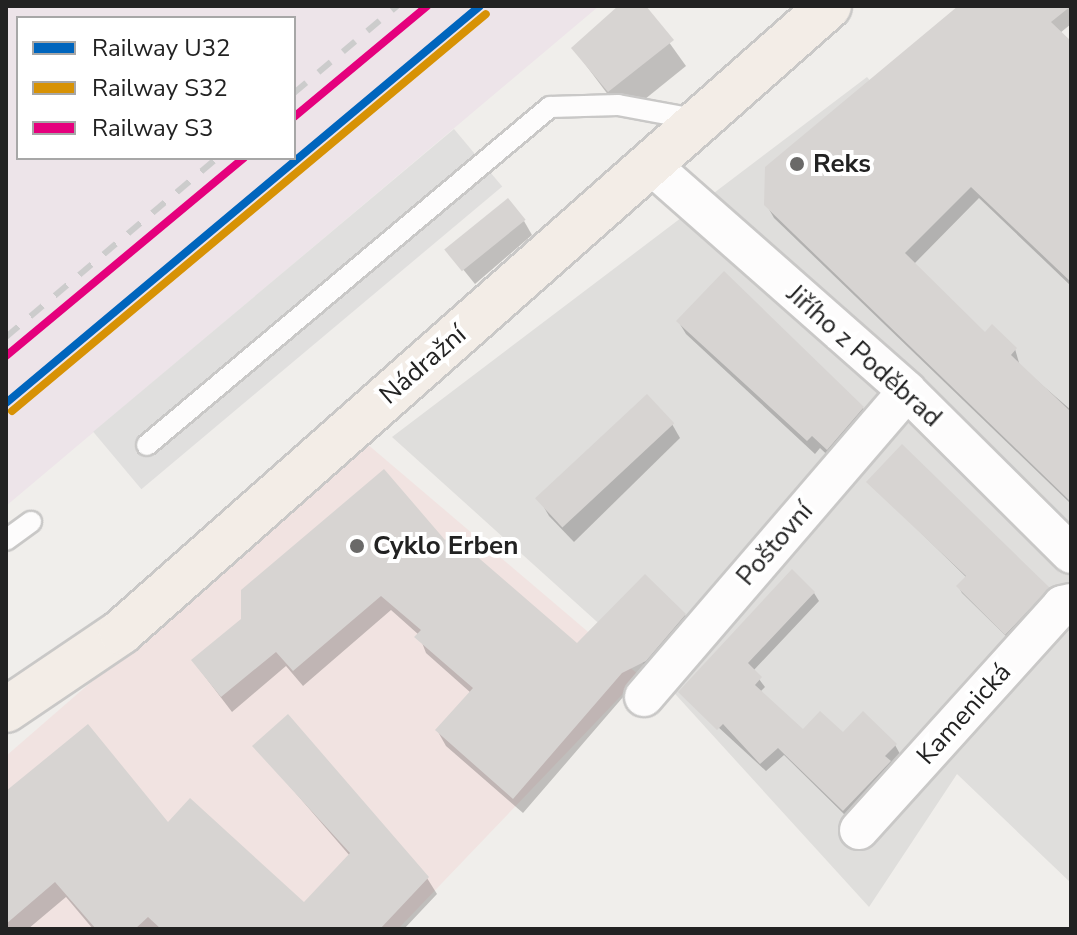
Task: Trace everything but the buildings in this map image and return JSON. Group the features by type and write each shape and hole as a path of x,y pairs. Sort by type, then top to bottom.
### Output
{"main road":[{"name":"Nádražní","path":"6,710 121,632 829,6"}],"street":[{"name":"Jiřího z Poděbrad","path":"651,165 907,391 1071,554"},
{"name":"Poštovní","path":"644,697 907,391"},
{"name":"Kamenická","path":"859,830 1062,605 1071,603"}],"lane":[{"path":"147,445 550,107 618,105 701,120"},
{"path":"6,540 31,522"}],"shaded area":[{"path":"6,6 599,6 6,506"},
{"path":"867,77 912,130 1071,282 1071,883 957,774 869,907 667,685 392,437"},
{"path":"454,129 502,186 141,489 93,432"},
{"path":"366,443 640,676 398,929 6,929 6,756"}],"railway":[{"path":"296,91 397,6"},
{"path":"6,337 215,160"}],"rail line":[{"name":"S3","path":"296,115 427,6"},
{"name":"U32","path":"6,403 480,6"},
{"name":"S32","path":"12,411 486,14"},
{"name":"S3","path":"6,356 242,160"}],"place":[{"name":"Reks","path":"797,164"},
{"name":"Cyklo Erben","path":"357,546"}]}
